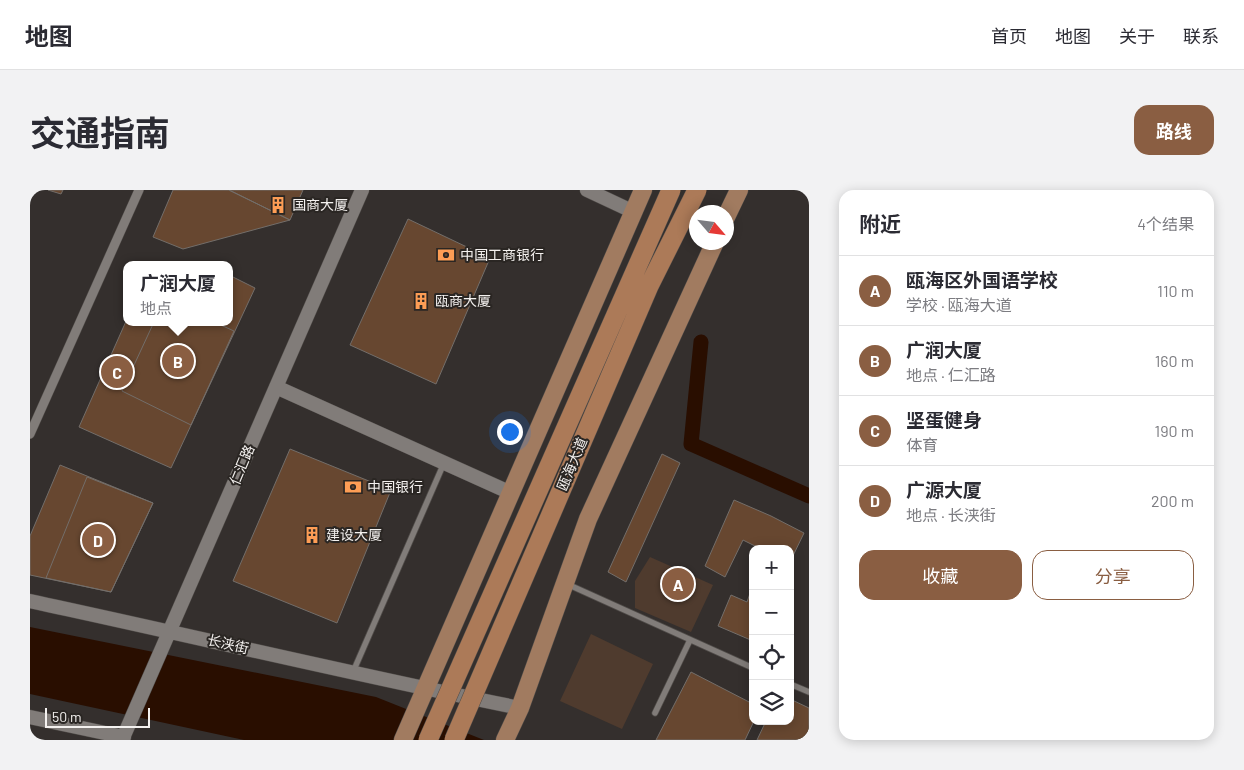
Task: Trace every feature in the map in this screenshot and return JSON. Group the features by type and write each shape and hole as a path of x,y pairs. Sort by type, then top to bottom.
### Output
{"highway":[{"name":"瓯海大道","path":"428,740 671,190"},
{"name":"瓯海大道","path":"454,740 649,286 696,190"}],"main road":[{"path":"403,740 643,190"},
{"path":"732,205 739,190"},
{"path":"505,740 520,708 588,519 711,250"}],"street":[{"path":"30,434 139,190"},
{"name":"仁汇路","path":"123,738 362,190"},
{"path":"587,190 634,212"},
{"path":"276,387 511,493"},
{"name":"长浃街","path":"30,601 425,689 520,708"},
{"path":"30,717 123,738"}],"lane":[{"path":"353,672 444,463"},
{"path":"565,583 749,666"},
{"path":"655,713 690,640"},
{"path":"794,686 809,692"}],"shaded area":[{"path":"650,557 713,585 691,632 635,608 635,581"},
{"path":"30,627 376,697 484,740 244,740 30,694"},
{"path":"591,634 653,664 622,729 560,701"}],"building":[{"path":"48,190 63,190 61,194"},
{"path":"173,190 229,190 290,220 183,249 153,237"},
{"name":"国商大厦","path":"229,190 303,190 290,220"},
{"name":"瓯商大厦","path":"408,219 490,258 436,384 350,345"},
{"path":"233,277 255,288 171,468 79,427 124,326 233,326"},
{"path":"152,326 223,326 234,331 191,425 122,391"},
{"name":"建设大厦","path":"290,449 391,490 337,623 233,581"},
{"path":"662,454 680,463 626,582 608,572"},
{"path":"60,465 153,503 111,592 30,575 30,536"},
{"path":"87,477 153,503 111,592 46,578"},
{"path":"734,500 804,533 794,554 794,545 753,545 743,540 725,577 705,566"},
{"path":"731,595 747,602 749,596 749,639 718,626"},
{"path":"691,672 749,702 749,725 752,725 745,740 656,740"},
{"path":"794,701 809,708 809,732 805,740 757,740 764,725 794,725"}],"waterway":[{"path":"701,342 691,444 809,496"}],"place":[{"name":"国商大厦","path":"278,205"},
{"name":"中国工商银行","path":"446,255"},
{"name":"瓯商大厦","path":"421,301"},
{"name":"广润大厦","path":"178,361"},
{"name":"坚蛋健身","path":"117,372"},
{"name":"中国银行","path":"353,487"},
{"name":"建设大厦","path":"312,535"},
{"name":"广源大厦","path":"98,540"},
{"name":"瓯海区外国语学校","path":"678,584"}]}
